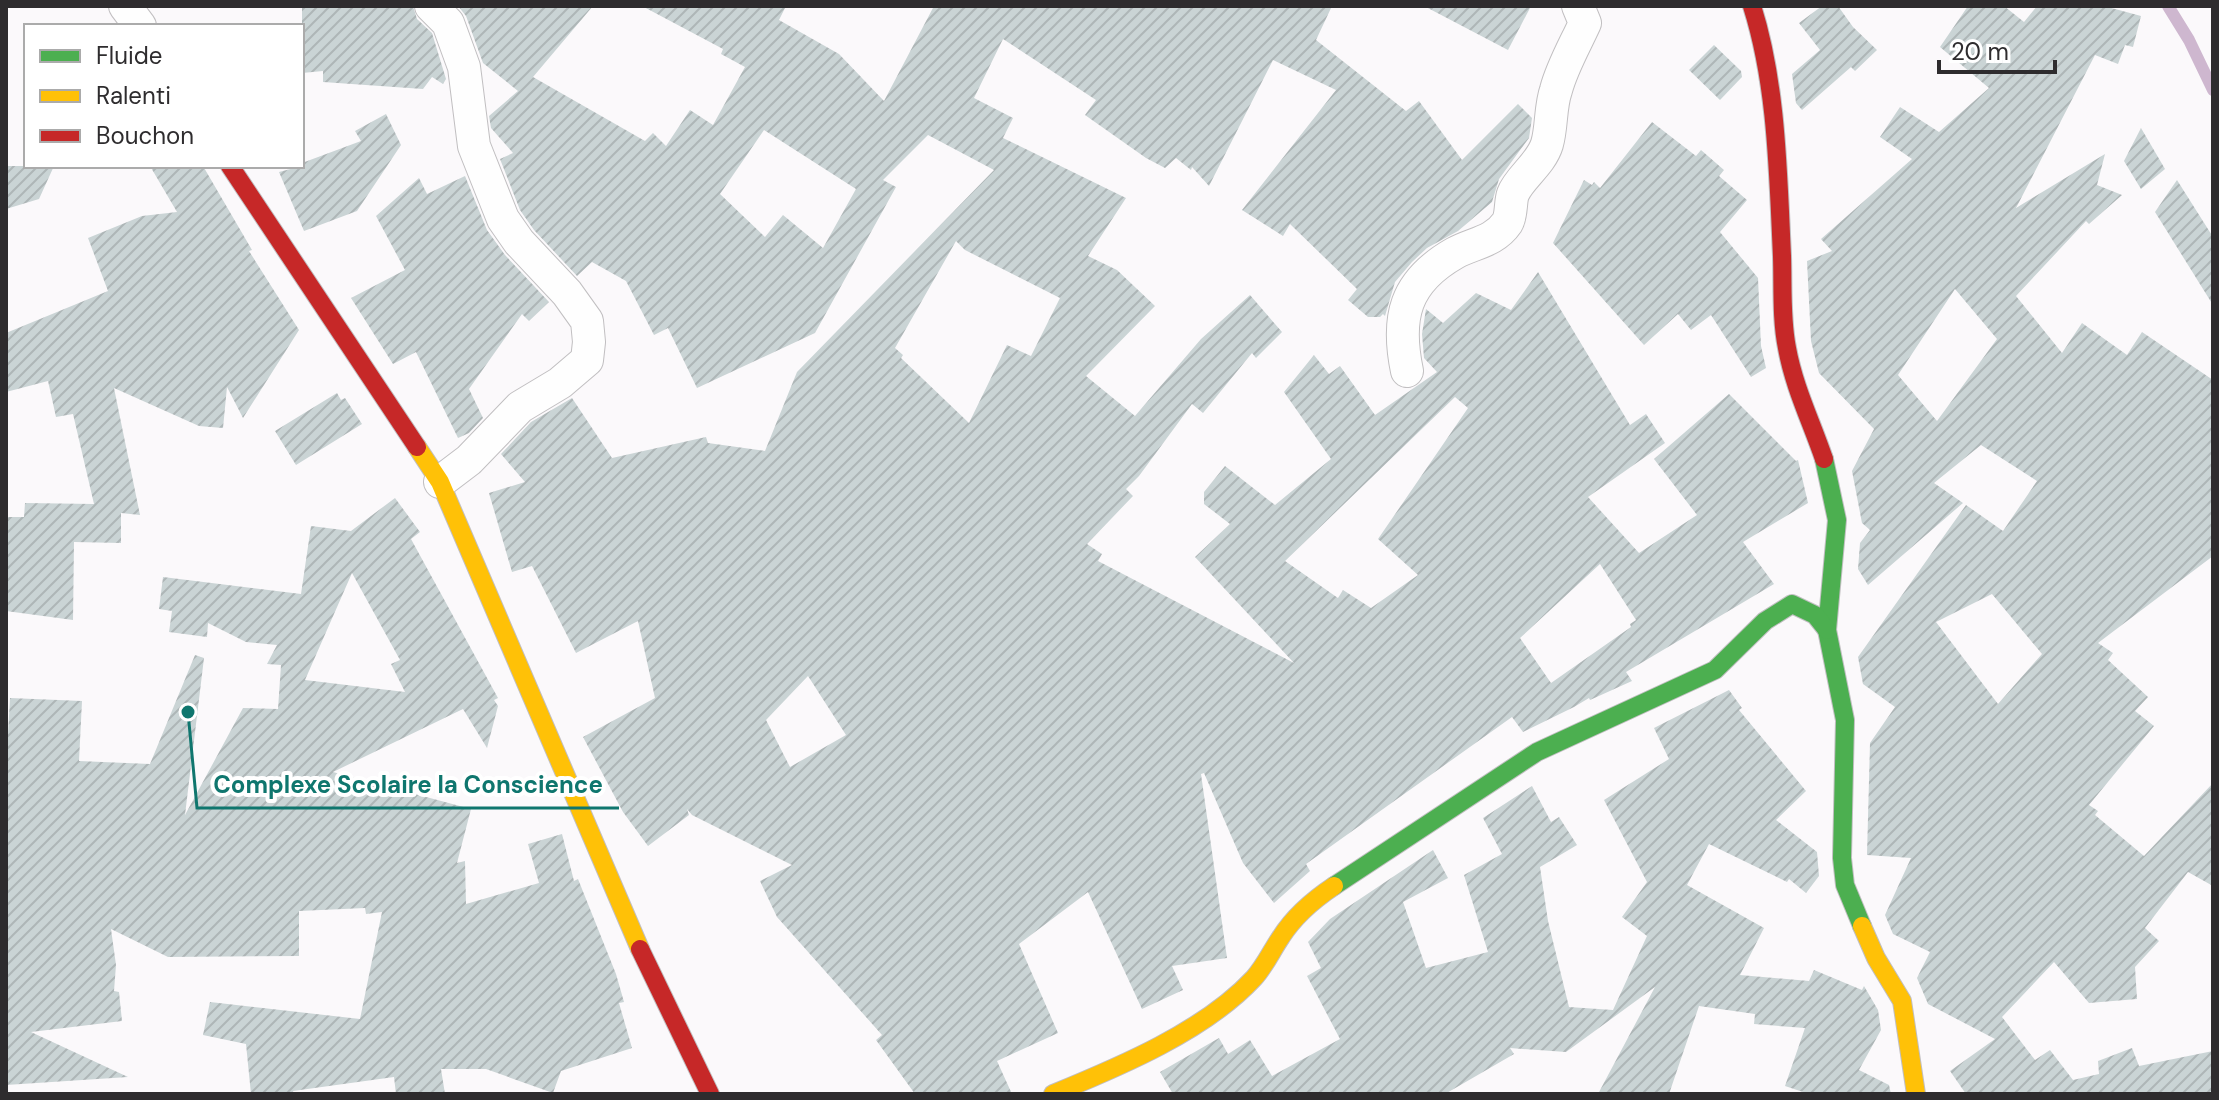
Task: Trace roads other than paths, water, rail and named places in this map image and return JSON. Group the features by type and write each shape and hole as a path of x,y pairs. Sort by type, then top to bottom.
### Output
{"street":[{"path":"125,6 138,24"},
{"path":"431,6 448,23 464,67 474,146 503,219 587,321 589,342 587,360 560,383 520,407 469,460 440,482"},
{"path":"1407,371 1401,342 1402,313 1413,293 1432,269 1456,252 1485,242 1508,222 1514,191 1534,169 1547,145 1556,88 1585,23 1578,6"},
{"path":"1752,6 1761,35 1771,104 1786,345 1798,394 1823,456 1837,520 1827,630 1845,720 1842,858 1845,885 1876,958 1902,1001 1916,1094"},
{"path":"231,168 440,482 656,986 710,1094"},
{"path":"1053,1094 1134,1057 1211,1012 1255,977 1290,923 1314,899 1537,752 1715,670 1765,621 1792,604 1815,615 1827,630"}],"waterway":[{"path":"2168,6 2189,40 2213,90"}],"place":[{"name":"Complexe Scolaire la Conscience","path":"188,712"}]}
